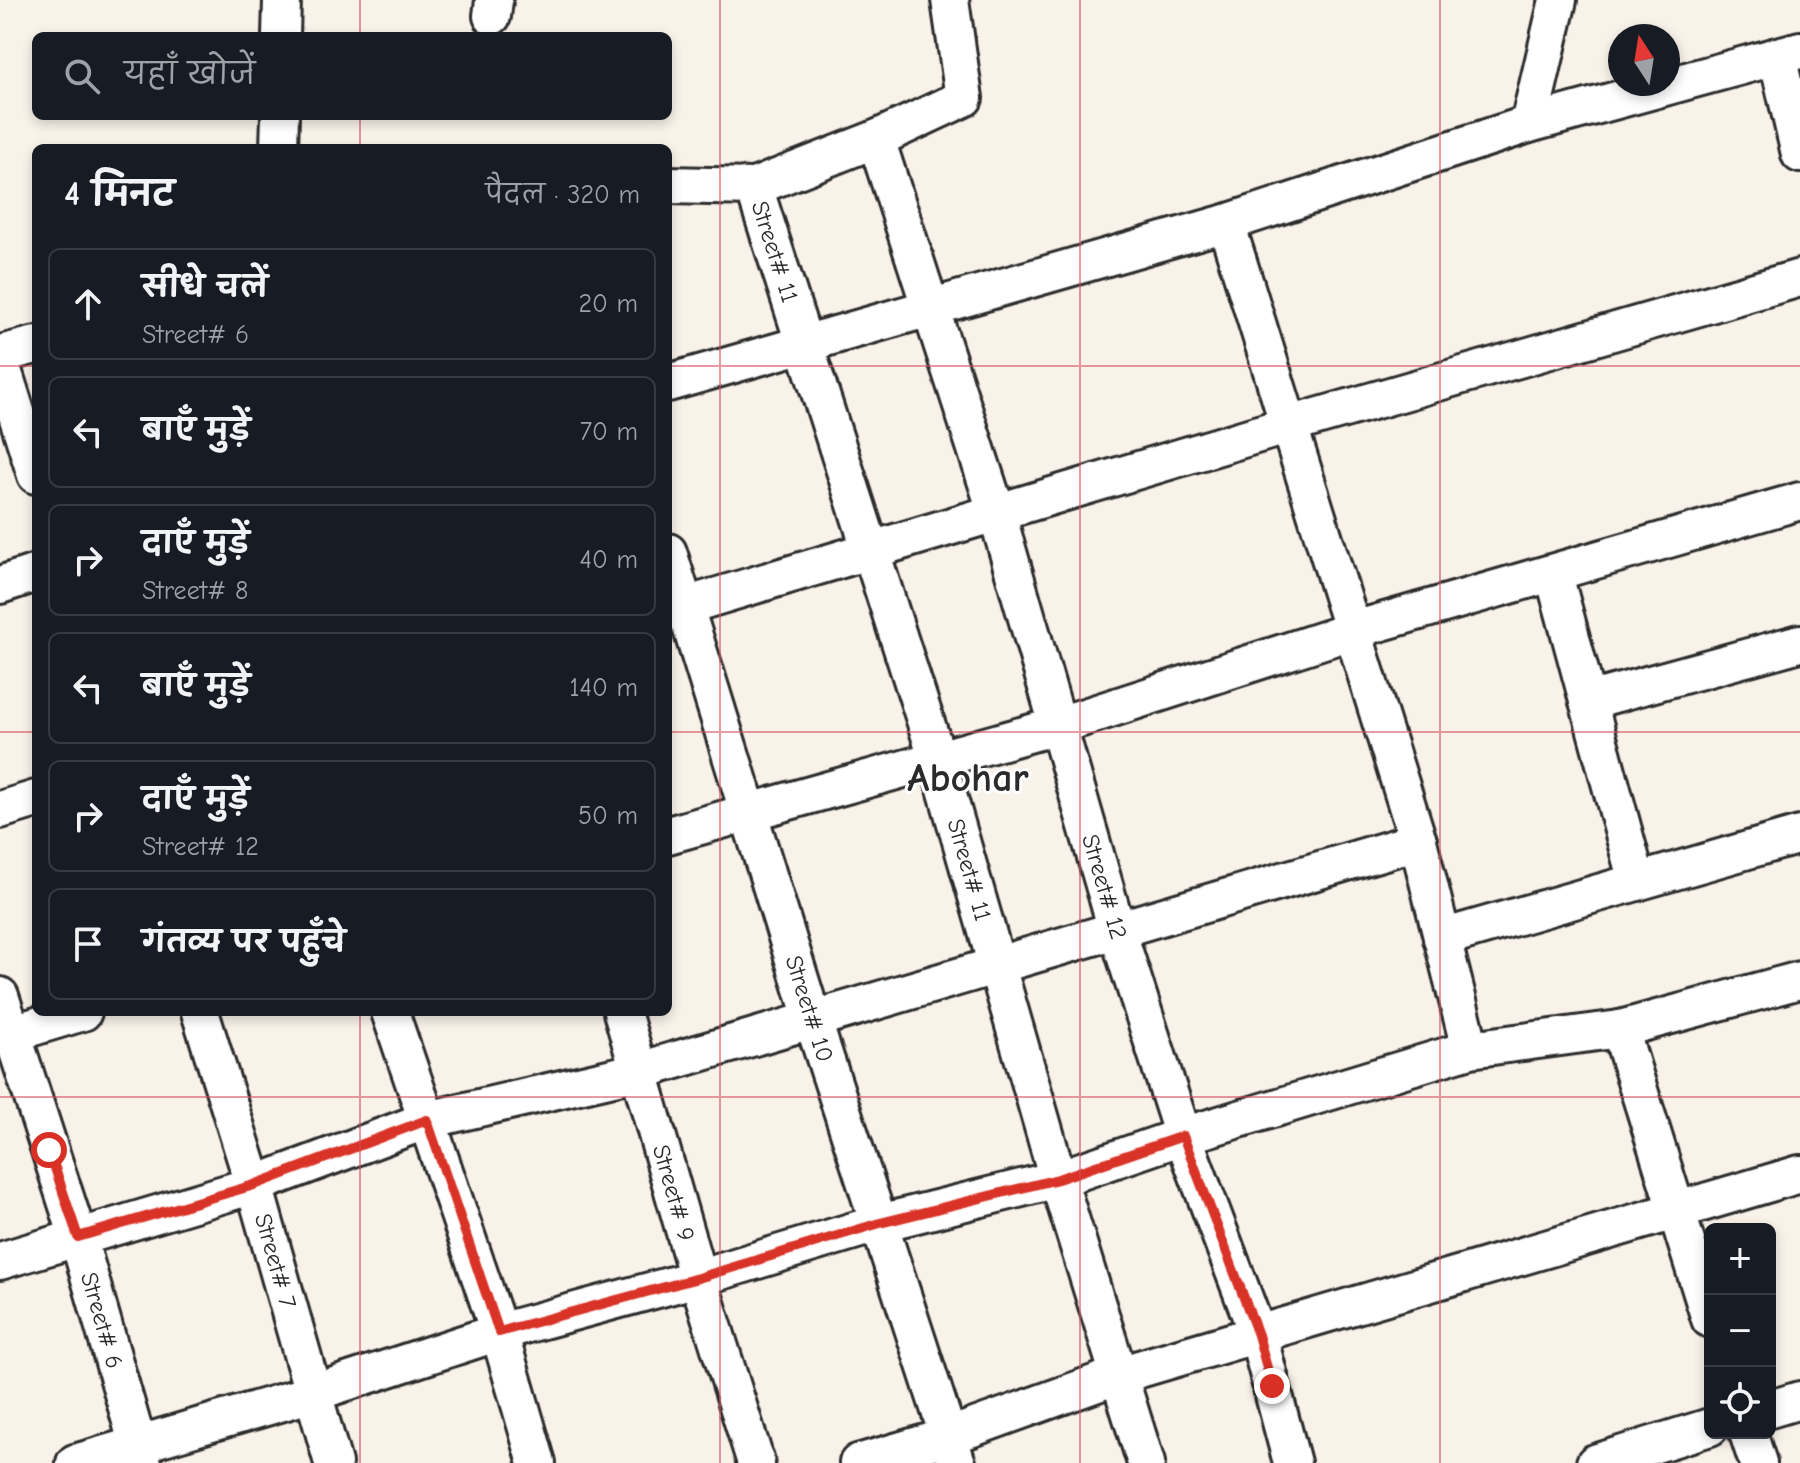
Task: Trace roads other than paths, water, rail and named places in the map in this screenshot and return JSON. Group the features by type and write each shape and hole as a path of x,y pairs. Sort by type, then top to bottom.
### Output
{"street":[{"path":"281,32 282,0"},
{"path":"672,185 754,187 876,139 964,98 950,0"},
{"path":"1529,124 1558,0"},
{"path":"672,382 802,342 1226,223 1529,124 1788,53 1800,154"},
{"path":"279,144 280,120"},
{"name":"Street# 12","path":"876,139 997,514 1117,930 1183,1136 1258,1335 1292,1463"},
{"name":"Street# 11","path":"754,187 937,757 1058,1179 1146,1463"},
{"path":"1226,223 1418,841 1470,1049"},
{"path":"677,608 1289,425 1800,278"},
{"path":"0,354 32,346"},
{"path":"0,361 32,462"},
{"path":"672,834 1060,725 1354,630 1554,575 1800,501"},
{"path":"0,585 32,574"},
{"path":"1554,575 1637,882"},
{"name":"Street# 10","path":"672,577 677,608 749,810 812,1018 953,1449"},
{"path":"1588,701 1800,643"},
{"path":"0,810 32,800"},
{"path":"1442,938 1800,835"},
{"path":"0,1261 254,1185 427,1120 639,1071 1418,841"},
{"path":"75,1463 140,1453 499,1332 698,1278 880,1223 1058,1179 1183,1136 1470,1049 1620,1029 1800,980"},
{"name":"Street# 6","path":"0,996 6,1035 78,1237 140,1453"},
{"path":"6,1035 70,1016"},
{"name":"Street# 7","path":"201,1016 254,1185 310,1394 333,1463"},
{"path":"391,1016 499,1332 537,1463"},
{"name":"Street# 9","path":"623,1016 698,1278 756,1463"},
{"path":"1620,1029 1704,1301"},
{"path":"858,1463 953,1449 1119,1375 1800,1174"},
{"path":"1776,1407 1800,1400"},
{"path":"1595,1463 1704,1429"},
{"path":"1750,1439 1758,1463"}],"district":[{"name":"Abohar","path":"968,778"}]}
